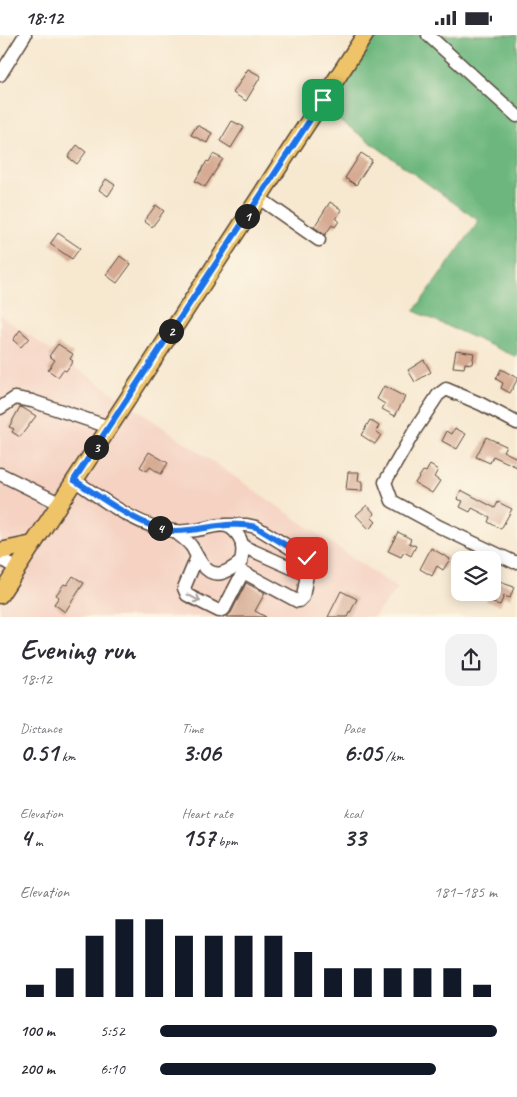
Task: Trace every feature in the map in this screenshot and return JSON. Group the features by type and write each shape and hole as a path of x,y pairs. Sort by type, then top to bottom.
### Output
{"main road":[{"path":"0,595 365,35"},
{"path":"0,551 33,544"}],"street":[{"path":"0,75 25,35"},
{"path":"428,35 517,116"},
{"path":"259,198 319,240"},
{"path":"517,423 481,404 446,389 438,395 415,430 386,482 392,501 440,527 517,562"},
{"path":"0,408 14,398 32,401 109,427"},
{"path":"0,474 59,503"},
{"path":"74,480 131,516 152,526 174,531 199,530 225,525 256,527 309,560 303,597 297,601 240,569 226,573 214,573 206,569 191,545 174,531"},
{"path":"197,557 184,589 185,592 187,595 219,611 224,609 240,569 244,551 241,540 231,528 225,525"},
{"path":"242,546 301,572 308,572"},
{"path":"0,558 17,569"}],"shaded area":[{"path":"0,315 398,589 373,617 0,617"}],"green space":[{"path":"371,35 517,35 517,357 414,311 479,221 323,108"}],"building":[{"path":"248,69 261,76 246,101 233,93"},
{"path":"232,121 244,127 231,148 220,141"},
{"path":"197,125 212,133 207,143 191,135"},
{"path":"77,145 86,152 77,164 68,157"},
{"path":"361,153 372,160 356,185 345,178"},
{"path":"213,154 223,159 205,187 195,181"},
{"path":"106,179 115,185 108,196 99,190"},
{"path":"330,202 342,210 336,218 339,221 335,227 332,225 325,235 314,227"},
{"path":"156,205 164,211 152,227 144,221"},
{"path":"58,233 80,248 72,259 50,244"},
{"path":"120,256 131,264 117,283 106,275"},
{"path":"20,330 29,338 21,347 13,340"},
{"path":"58,344 73,354 70,359 73,361 66,371 63,370 58,377 48,370 55,360 49,356"},
{"path":"456,350 474,353 472,364 465,363 464,368 453,367"},
{"path":"424,360 431,372 415,382 408,370"},
{"path":"501,369 517,378 510,393 501,388 503,383 496,379"},
{"path":"384,386 405,397 395,416 382,409 385,404 377,399"},
{"path":"20,407 36,416 20,437 12,432 14,429 9,427"},
{"path":"370,420 379,426 376,431 381,435 375,444 361,435"},
{"path":"455,428 466,434 457,449 442,441 447,431 452,434"},
{"path":"486,437 506,446 503,451 517,458 517,467 493,456 490,463 476,457"},
{"path":"149,452 168,463 161,474 150,467 147,471 140,467"},
{"path":"430,465 438,470 434,477 440,481 432,493 415,483 423,471 426,472"},
{"path":"348,472 359,472 358,481 362,481 362,491 346,490"},
{"path":"461,490 495,508 498,502 512,509 501,529 488,522 490,517 472,508 470,512 460,507 463,501 457,499"},
{"path":"367,505 375,514 371,517 376,522 369,529 356,515"},
{"path":"398,532 411,539 409,543 416,546 411,556 404,552 401,557 388,551"},
{"path":"431,548 450,559 443,570 437,566 432,576 420,569"},
{"path":"73,576 84,583 65,612 54,604 59,597 56,595 64,584 67,585"},
{"path":"501,582 514,587 510,598 504,596 500,605 486,601 501,601"},
{"path":"246,583 265,593 255,611 266,617 226,617 231,613"},
{"path":"341,591 357,599 348,617 328,617"}],"route":[{"path":"307,558 256,527 247,525 225,525 199,530 174,531 152,526 131,516 74,480 323,100"}]}
